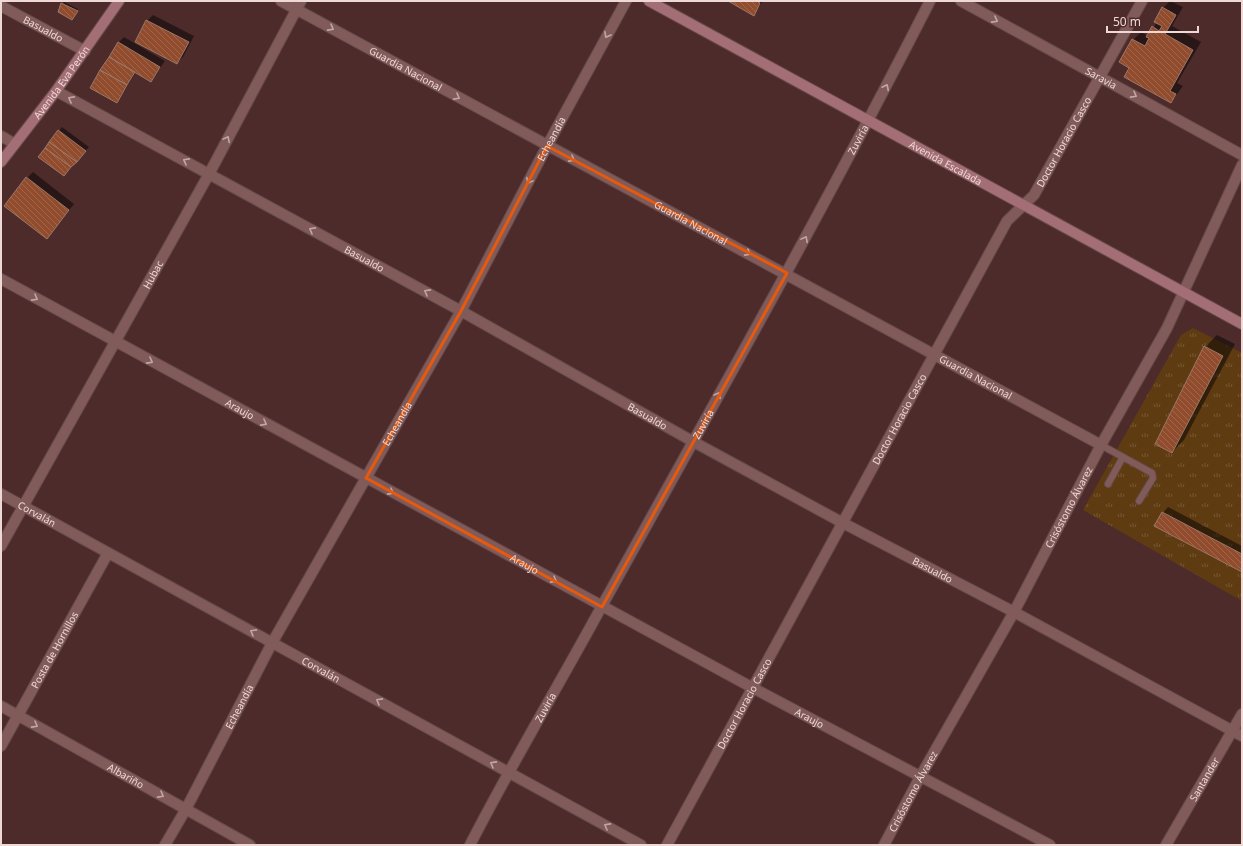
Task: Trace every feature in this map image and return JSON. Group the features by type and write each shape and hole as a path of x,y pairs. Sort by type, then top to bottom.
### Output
{"main road":[{"name":"Avenida Eva Perón","path":"1,162 56,91 120,1"},
{"name":"Avenida Escalada","path":"649,1 1242,324"}],"street":[{"name":"Guardia Nacional","path":"281,1 299,5 547,146 787,273 1101,444"},
{"name":"Echeandía","path":"165,845 186,809 272,643 461,310 547,146 626,1"},
{"name":"Zuviría","path":"470,845 507,771 602,606 692,441 787,273 930,1"},
{"name":"Saravia","path":"961,1 1242,155"},
{"name":"Doctor Horacio Casco","path":"667,845 1007,221 1034,195 1142,1"},
{"name":"Hubac","path":"1,546 209,174 299,5"},
{"name":"Basualdo","path":"1,6 85,51"},
{"name":"Basualdo","path":"56,91 461,310 692,441 843,523 1014,612 1242,736"},
{"path":"1,136 15,144"},
{"name":"Crisóstomo Álvarez","path":"884,845 920,777 1014,612 1101,444 1167,328 1242,165"},
{"name":"Araujo","path":"1,279 753,688 1050,845"},
{"name":"Corvalán","path":"1,494 641,845"},
{"name":"Posta de Hornillos","path":"1,746 108,553"},
{"name":"Albariño","path":"1,706 250,845"},
{"name":"Santander","path":"1166,845 1242,714"}],"lane":[{"path":"1101,444 1153,475 1154,478 1139,501"},
{"path":"1108,484 1123,457"}],"highlighted area":[{"path":"547,146 787,273 602,607 366,478 461,311"}],"green space":[{"path":"1193,328 1242,353 1242,554 1162,512 1155,526 1242,572 1242,601 1083,510 1181,335","holes":["1204,347 1223,356 1172,453 1155,444"]}],"building":[{"path":"728,1 757,1 760,3 754,16"},
{"path":"61,3 78,11 72,20 58,12"},
{"path":"1162,7 1176,15 1165,34 1193,50 1170,91 1176,94 1171,103 1124,77 1129,68 1119,62 1132,39 1145,46 1149,38 1146,37 1152,26 1159,31 1162,26 1154,22"},
{"path":"146,20 189,42 177,64 135,42"},
{"path":"118,42 160,67 151,82 109,57"},
{"path":"109,57 135,72 127,85 100,70"},
{"path":"100,70 127,85 117,103 90,88"},
{"path":"58,130 86,151 77,162 49,142"},
{"path":"49,142 77,162 71,167 45,148"},
{"path":"45,148 71,167 64,176 38,157"},
{"path":"26,177 69,210 47,239 4,206"},
{"path":"1204,346 1223,356 1172,453 1155,444"},
{"path":"1162,512 1242,554 1242,572 1154,526"}]}
